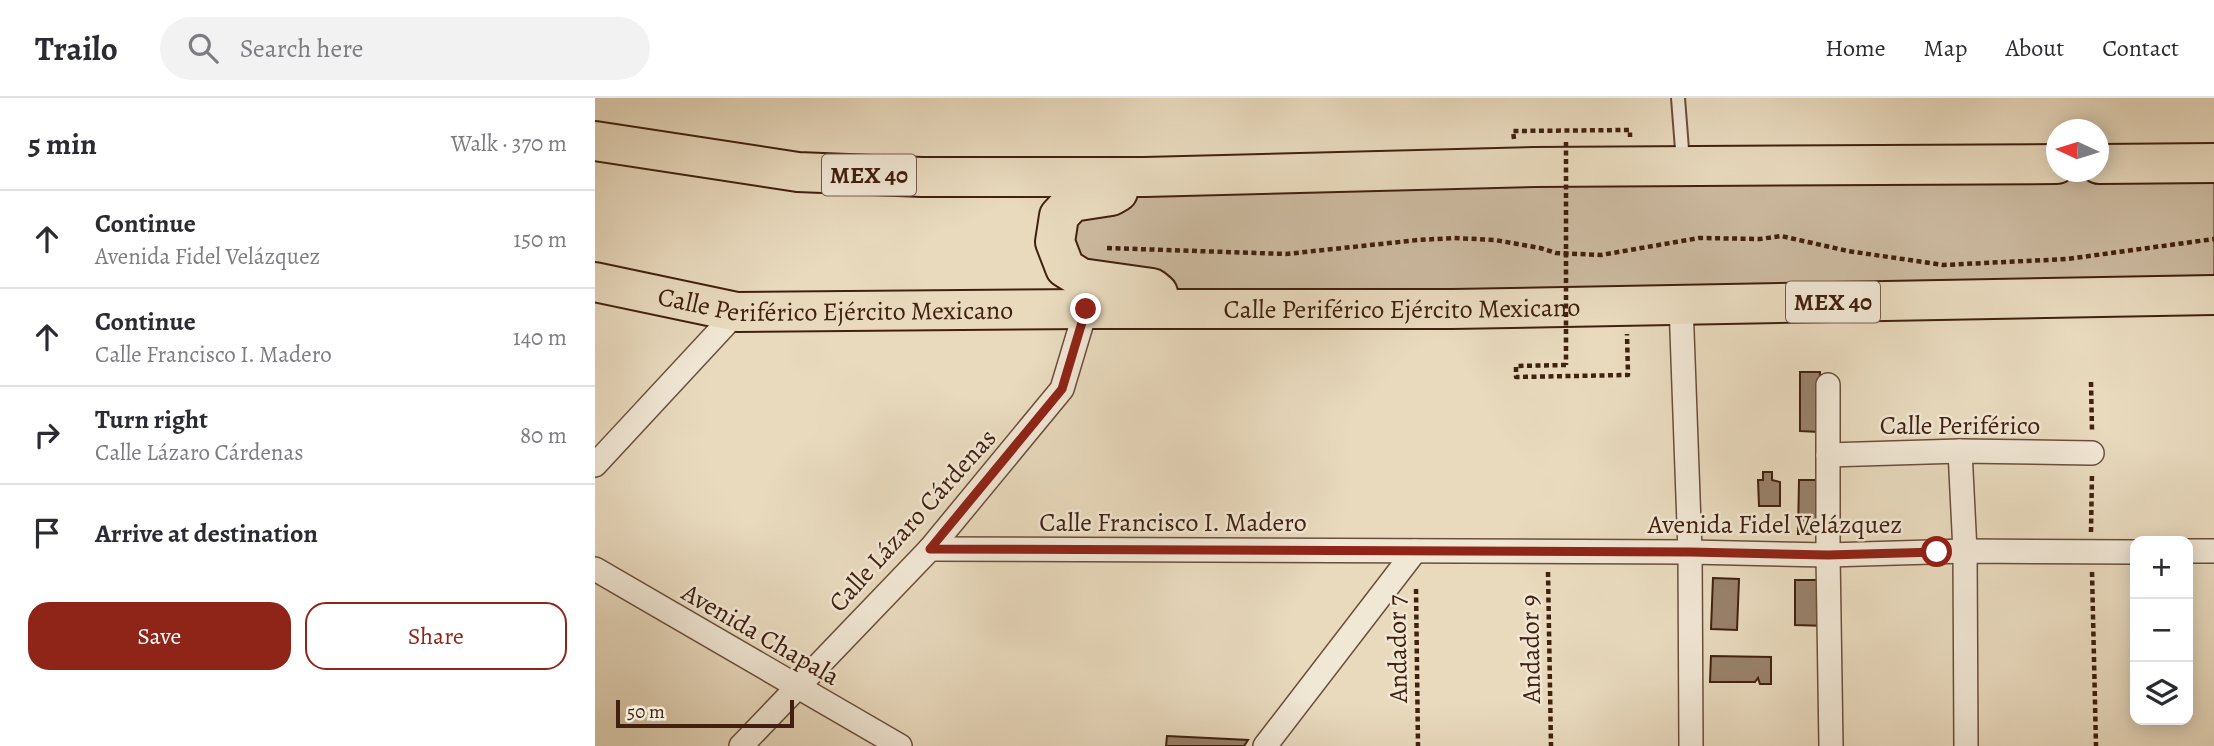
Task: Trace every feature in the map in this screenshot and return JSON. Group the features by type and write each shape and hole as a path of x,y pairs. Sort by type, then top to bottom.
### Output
{"highway":[{"name":"MEX 40","path":"595,141 798,172 922,177 1145,177 1534,167 2046,164"},
{"path":"2109,164 2214,163"},
{"path":"1145,177 1111,196 1072,202 1059,216 1055,242 1065,268 1081,278 1152,288 1174,309"},
{"name":"Calle Periférico Ejército Mexicano","path":"595,282 737,312 1452,309 2214,295"}],"street":[{"path":"1681,304 1690,552 1691,746"},
{"name":"Calle Lázaro Cárdenas","path":"741,746 930,549 1062,389 1086,309"},
{"path":"595,465 737,312"},
{"path":"1828,385 1831,746"},
{"path":"1960,451 1965,551 1966,746"},
{"name":"Calle Periférico","path":"1828,455 1960,451 2092,453"},
{"name":"Calle Francisco I. Madero","path":"930,549 1415,551"},
{"path":"1265,746 1415,551"},
{"name":"Avenida Fidel Velázquez","path":"1415,551 1828,555 1965,551 2130,552"},
{"path":"2193,551 2214,551"},
{"name":"Avenida Chapala","path":"595,569 900,746"}],"lane":[{"path":"1678,98 1683,166"}],"path":[{"path":"1566,142 1566,365 1516,366 1516,377 1628,375 1626,306"},
{"path":"1105,248 1286,254 1454,238 1495,240 1556,253 1601,255 1699,238 1760,239 1781,236 1848,251 1943,265 2067,258 2214,239"},
{"name":"Andador 7","path":"1415,551 1418,746"},
{"name":"Andador 9","path":"1548,552 1551,746"}],"shaded area":[{"path":"2214,170 2214,294 1179,303 1073,260 1072,223 1147,183 2046,172 2046,182 2109,182 2109,171"}],"building":[{"path":"1800,372 1820,372 1819,432 1800,431"},
{"path":"1763,472 1772,472 1772,480 1780,482 1780,506 1759,506 1758,480 1763,480"},
{"path":"1799,480 1821,480 1820,534 1798,534"},
{"path":"1713,578 1739,579 1737,630 1711,629"},
{"path":"1795,580 1818,580 1818,614 1827,614 1827,626 1795,625"},
{"path":"1711,656 1771,657 1771,684 1760,684 1758,678 1755,682 1710,682"},
{"path":"1167,736 1248,740 1244,746 1166,746"}],"route":[{"path":"1086,309 1062,389 930,549 1828,555 1937,552"}]}
